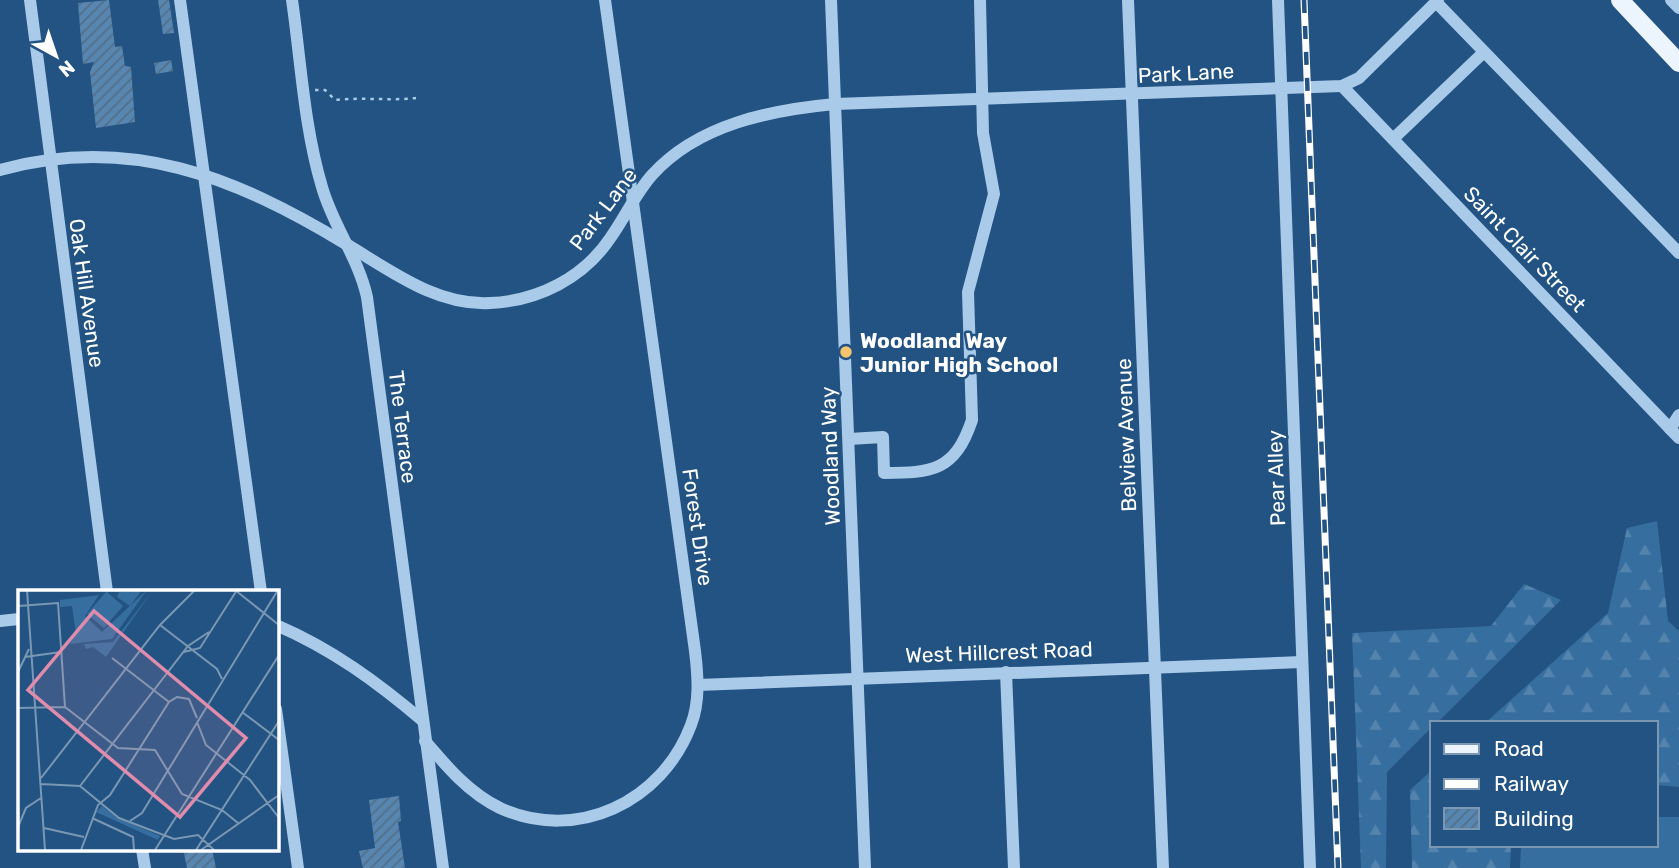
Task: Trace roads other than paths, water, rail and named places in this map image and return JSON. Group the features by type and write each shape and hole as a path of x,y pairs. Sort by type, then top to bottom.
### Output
{"main road":[{"path":"1620,0 1679,63"}],"street":[{"name":"Oak Hill Avenue","path":"30,0 107,590"},
{"path":"180,0 261,590"},
{"name":"The Terrace","path":"292,0 304,89 323,190 361,270 367,297 443,868"},
{"name":"Forest Drive","path":"425,741 472,791 499,807 524,817 553,821 581,820 608,813 634,799 670,765 692,723 698,685 605,0"},
{"name":"Woodland Way","path":"831,0 865,868"},
{"path":"849,439 883,438 884,473 924,473 938,468 956,452 966,436 972,403 968,292 994,194 986,155 980,0"},
{"name":"Belview Avenue","path":"1128,0 1163,868"},
{"name":"Pear Alley","path":"1278,0 1310,868"},
{"path":"1671,0 1679,8"},
{"path":"1342,86 1359,78 1437,1 1679,253"},
{"path":"1393,139 1484,52"},
{"name":"Park Lane","path":"0,170 51,161 128,156 204,175 306,220 400,277 457,300 488,303 521,299 571,278 609,241 652,176 680,152 707,136 779,109 835,104 1342,86"},
{"name":"Saint Clair Street","path":"1342,86 1675,434"},
{"path":"1675,434 1679,415"},
{"path":"0,621 18,619"},
{"path":"278,626 339,656 382,685 423,721"},
{"name":"West Hillcrest Road","path":"698,685 1155,665 1302,662"},
{"path":"1006,672 1014,868"},
{"path":"278,723 298,868"},
{"path":"142,850 145,868"}],"railway":[{"path":"1304,0 1338,868"}],"place":[{"name":"Woodland Way Junior High School","path":"846,352"}]}
